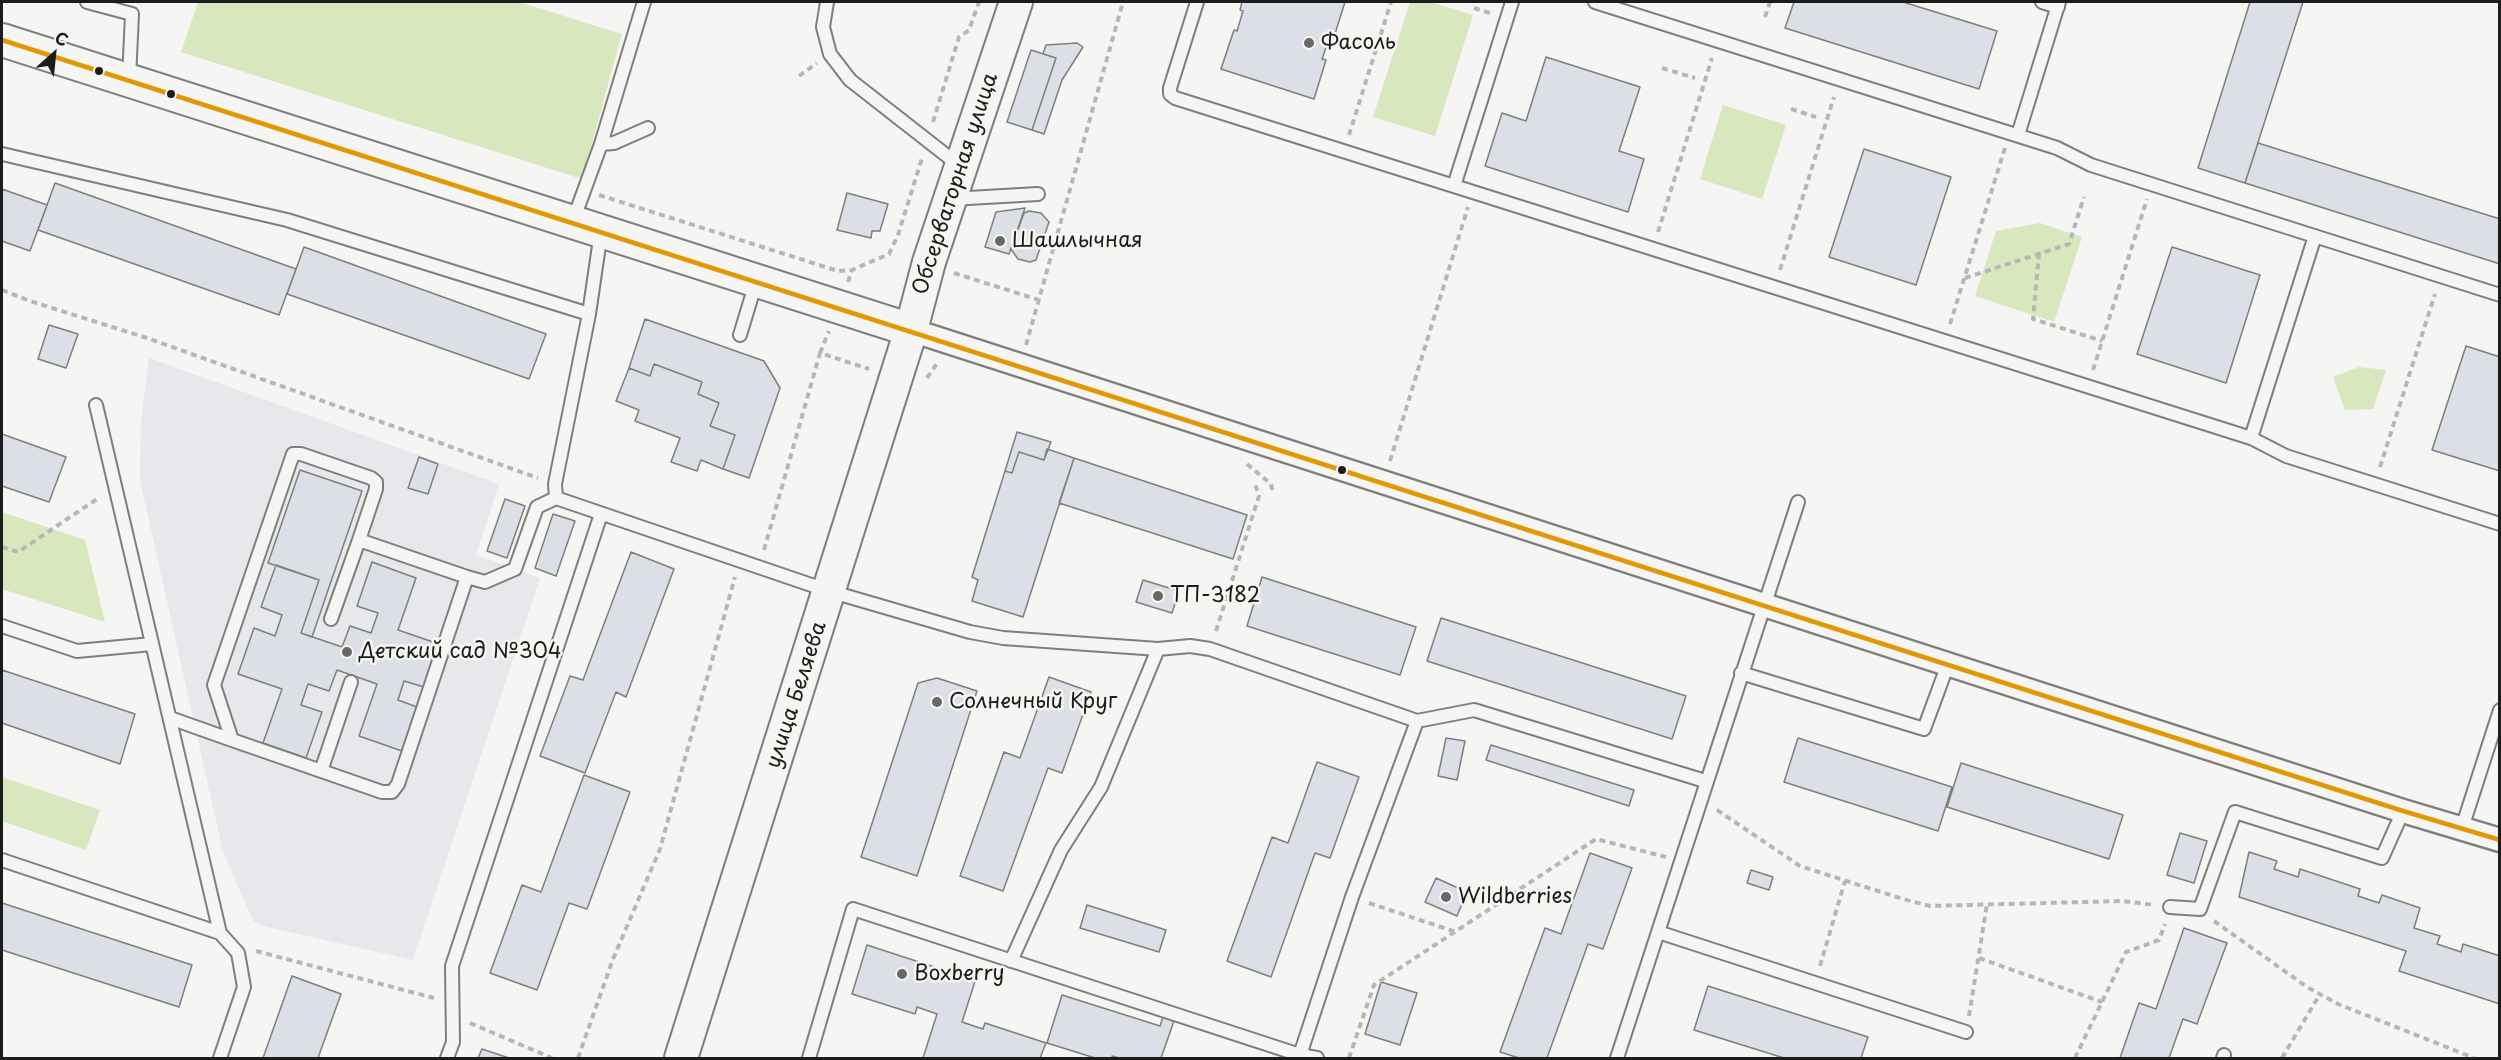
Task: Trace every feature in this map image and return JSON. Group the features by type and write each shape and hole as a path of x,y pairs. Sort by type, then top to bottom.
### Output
{"main road":[{"name":"Обсерваторная улица","path":"911,330 949,199 1016,2"},
{"name":"Обсерваторная улица","path":"1004,39 1032,2"},
{"path":"2,40 911,330"},
{"name":"улица Беляева","path":"681,1059 911,330"}],"street":[{"path":"911,330 2499,840"}],"lane":[{"path":"87,2 132,14 129,79"},
{"path":"555,498 555,484 589,314 584,190 601,144 644,2"},
{"path":"827,2 823,27 830,54 850,80 960,166"},
{"path":"1197,2 1170,88 1170,94 1175,98 2251,438 2286,456 2499,524"},
{"path":"1454,186 1512,2"},
{"path":"1595,2 1633,7 1718,41 2014,134 2057,148 2091,165 2499,295"},
{"path":"2014,134 2059,4 2042,2"},
{"path":"601,144 615,142 648,128"},
{"path":"2,154 287,220 589,314"},
{"path":"949,199 1038,194"},
{"path":"2251,438 2315,236"},
{"path":"740,334 756,281"},
{"path":"96,405 220,933 238,953 244,987 220,1059"},
{"path":"232,740 214,685 293,454 301,453 371,478 376,482 376,489 331,619"},
{"path":"359,540 467,578 486,582 515,569 537,507 555,498 739,562 970,632 1003,638 1158,650 1190,646 1210,649 1417,721 1474,710 1706,781"},
{"path":"1617,1059 1798,502"},
{"path":"447,1059 453,1042 452,966 601,514"},
{"path":"170,718 382,792 392,792 398,784 467,578"},
{"path":"2,626 77,651 152,644"},
{"path":"1011,961 1060,850 1101,787 1158,650"},
{"path":"1741,673 1924,729 1948,664"},
{"path":"321,771 351,682"},
{"path":"2462,828 2499,710"},
{"path":"1300,1055 1352,897 1417,721"},
{"path":"2170,907 2200,909 2235,812 2382,858 2403,811"},
{"path":"2,860 220,933"},
{"path":"809,1059 853,909 1317,1059"},
{"path":"1658,932 1966,1032"}],"path":[{"path":"584,190 838,271 852,270 889,254 898,235 959,37 969,30 979,2"},
{"path":"1020,366 1123,2"},
{"path":"1344,152 1391,2"},
{"path":"1765,17 1770,2"},
{"path":"1474,8 1497,16"},
{"path":"1652,249 1718,41"},
{"path":"1662,68 1695,78"},
{"path":"1774,288 1840,79"},
{"path":"1791,109 1816,117"},
{"path":"1944,341 2014,134"},
{"path":"2088,387 2151,184"},
{"path":"1384,482 1473,192"},
{"path":"1964,278 2069,244 2084,197"},
{"path":"891,248 956,274 1039,300"},
{"path":"2039,253 2033,319 2102,341"},
{"path":"838,307 852,270"},
{"path":"2375,484 2441,276"},
{"path":"2,290 147,338 555,484"},
{"path":"759,568 820,353 922,386 937,362 948,366"},
{"path":"1237,461 1248,465 1271,484 1273,493"},
{"path":"1210,649 1259,496 1255,484"},
{"path":"2,547 18,552 115,487"},
{"path":"578,1059 613,959 660,849 739,562"},
{"path":"1701,800 1800,866 1930,906 2122,901 2170,907 2159,940 2126,952 2074,1059"},
{"path":"1349,1059 1374,985 1596,839 1681,861"},
{"path":"1815,983 1845,880"},
{"path":"1352,897 1456,932"},
{"path":"1966,1032 1987,904"},
{"path":"2200,909 2234,937 2338,1004 2474,1059"},
{"path":"238,953 260,951 453,1009 552,1059"},
{"path":"1979,958 2102,1002"},
{"path":"2282,1059 2320,994"}],"shaded area":[{"name":"Детский сад №304","path":"149,358 499,484 476,555 540,578 413,960 263,926 254,922 250,914 223,852 140,480 141,421"}],"green space":[{"path":"198,2 519,2 622,34 582,179 181,52"},
{"path":"1410,2 1430,2 1473,15 1435,136 1373,117"},
{"path":"1723,105 1786,125 1762,199 1700,179"},
{"path":"2040,223 2082,237 2054,322 1975,296 1996,231"},
{"path":"2359,367 2386,370 2373,409 2345,410 2333,377"},
{"path":"2,512 85,540 105,622 2,589"},
{"path":"2,777 100,810 86,850 2,821"}],"building":[{"path":"1242,2 1345,2 1333,40 1329,39 1322,59 1326,60 1314,99 1221,69 1234,30 1237,31 1243,11 1240,10"},
{"path":"1794,2 1903,2 1997,31 1979,89 1785,28"},
{"path":"2250,2 2303,2 2245,183 2198,168"},
{"path":"1077,43 1083,47 1062,80 1044,134 1032,130 1056,58 1043,54 1046,45"},
{"path":"1031,50 1056,58 1032,130 1007,122"},
{"path":"1546,57 1640,87 1619,151 1644,159 1628,212 1485,166 1502,113 1526,121"},
{"path":"2258,143 2500,219 2500,264 2245,183"},
{"path":"1864,149 1951,177 1916,285 1829,257"},
{"path":"55,183 296,269 279,315 38,230"},
{"path":"2,189 47,205 30,251 2,241"},
{"path":"847,193 888,204 880,231 872,231 871,238 837,230"},
{"path":"1025,208 1009,254 985,247 996,212"},
{"path":"1029,211 1041,213 1049,222 1036,260 1030,262 1018,259 1011,249 1024,213"},
{"path":"304,247 546,334 529,379 287,294"},
{"path":"2172,247 2260,275 2226,383 2137,354"},
{"path":"645,319 764,361 780,388 749,478 723,469 735,435 710,426 719,403 698,394 702,382 654,364 650,376 629,368"},
{"path":"49,325 78,334 66,368 38,359"},
{"path":"2466,346 2500,357 2500,471 2432,450"},
{"path":"654,364 702,382 698,394 719,403 710,426 735,435 723,469 701,460 697,471 671,462 680,438 635,421 639,410 616,401 629,368 650,376"},
{"path":"1017,432 1051,442 1044,460 1019,452 1012,473 1005,471"},
{"path":"2,434 66,457 49,502 2,486"},
{"path":"1047,449 1074,458 1023,617 972,601 978,580 972,577 1005,471 1012,473 1019,452 1044,460"},
{"path":"419,457 438,464 428,494 408,488"},
{"path":"1074,458 1247,515 1233,559 1059,503"},
{"path":"300,470 362,491 312,637 301,633 319,580 268,563"},
{"path":"505,499 525,506 507,558 487,551"},
{"path":"553,514 575,521 556,576 535,568"},
{"path":"631,552 674,569 626,697 616,692 585,773 540,756 570,676 583,680"},
{"path":"372,562 416,578 398,630 439,644 424,687 404,681 398,700 417,707 402,751 359,736 377,684 337,670 329,691 308,684 301,705 322,712 306,758 263,743 282,689 238,674 254,628 275,636 282,615 261,607 276,565 319,580 301,633 342,647 350,626 371,633 378,613 357,606"},
{"path":"1262,577 1416,627 1400,675 1247,626"},
{"name":"ТП-3182","path":"1143,580 1179,591 1172,613 1136,602"},
{"path":"1441,618 1686,696 1672,739 1427,661"},
{"path":"2,670 135,714 120,764 2,723"},
{"path":"1049,677 1091,692 1062,773 1048,768 1003,891 960,876 1004,752 1020,758"},
{"path":"937,678 977,691 917,876 861,857 918,683"},
{"path":"1446,738 1465,741 1457,780 1438,776"},
{"path":"1798,738 1952,787 1938,831 1784,782"},
{"path":"1491,745 1634,790 1629,806 1486,760"},
{"path":"1317,762 1359,777 1330,858 1315,853 1271,977 1227,961 1272,837 1288,843"},
{"path":"1961,763 2123,815 2109,859 1947,807"},
{"path":"584,775 630,792 587,909 569,903 537,990 490,973 522,885 541,892"},
{"path":"2180,833 2207,841 2194,883 2167,875"},
{"path":"2249,852 2277,861 2274,869 2298,877 2300,869 2360,889 2358,896 2379,903 2382,895 2420,908 2414,928 2440,936 2437,944 2461,952 2463,944 2500,956 2500,1004 2399,971 2406,951 2239,897"},
{"path":"1590,853 1632,868 1603,949 1588,944 1547,1058 1519,1058 1500,1052 1545,928 1561,934"},
{"path":"1751,870 1773,877 1769,890 1747,883"},
{"name":"Wildberries","path":"1436,878 1467,892 1457,916 1425,902"},
{"path":"2,903 192,965 179,1007 2,950"},
{"path":"1087,905 1166,930 1159,952 1080,928"},
{"path":"2184,928 2227,943 2197,1024 2183,1019 2169,1058 2120,1058 2139,1003 2156,1009"},
{"path":"867,945 965,977 968,968 978,972 962,1022 983,1029 985,1023 1046,1043 1040,1058 923,1058 937,1014 917,1007 915,1014 852,994"},
{"path":"292,976 341,994 318,1058 263,1058"},
{"path":"1381,982 1417,993 1400,1045 1365,1034"},
{"path":"1708,986 1868,1037 1861,1058 1784,1058 1694,1030"},
{"path":"1062,995 1160,1026 1163,1017 1174,1021 1161,1058 1112,1056 1112,1058 1095,1058 1047,1043"},
{"path":"482,1049 509,1058 478,1058"}],"transit line":[{"path":"2,40 2403,811 2500,840"}],"place":[{"name":"Фасоль","path":"1309,43"},
{"name":"Шашлычная","path":"1000,241"},
{"name":"ТП-3182","path":"1158,596"},
{"name":"Детский сад №304","path":"347,652"},
{"name":"Солнечный Круг","path":"937,702"},
{"name":"Wildberries","path":"1446,897"},
{"name":"Boxberry","path":"902,974"}]}
